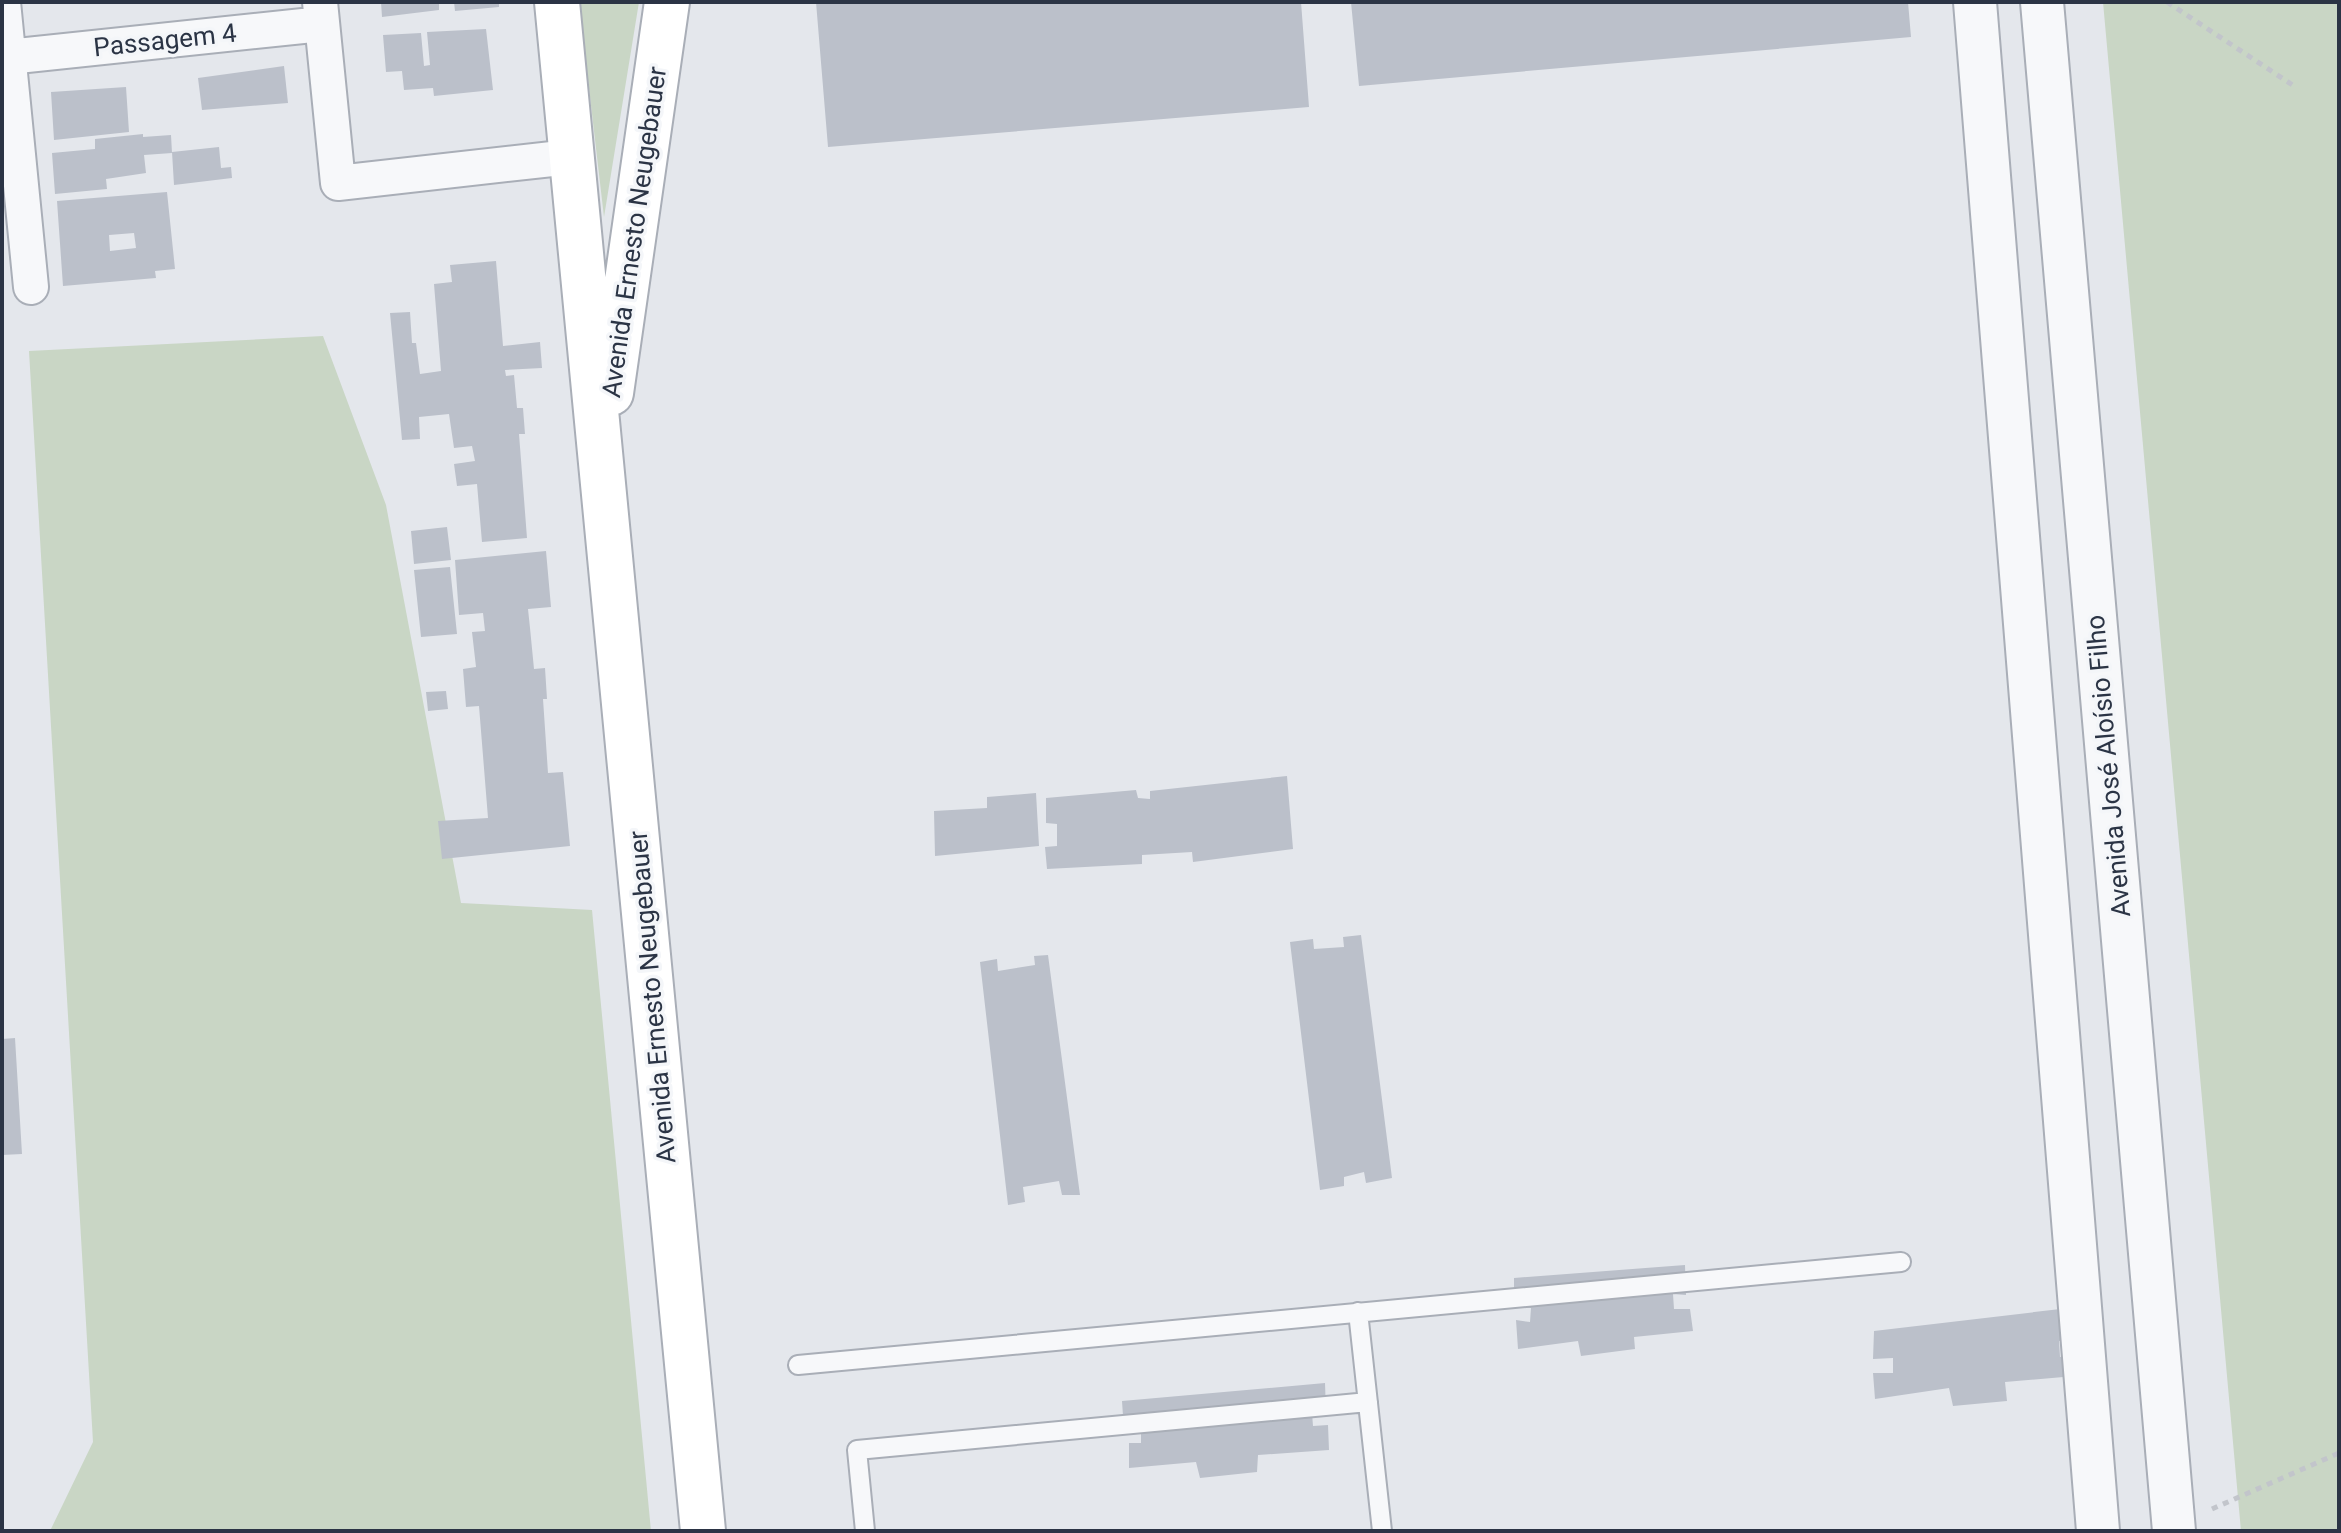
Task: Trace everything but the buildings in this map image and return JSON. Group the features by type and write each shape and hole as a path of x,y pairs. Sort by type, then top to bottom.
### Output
{"main road":[{"name":"Avenida Ernesto Neugebauer","path":"557,2 703,1531"},
{"name":"Avenida Ernesto Neugebauer","path":"601,463 667,2"}],"street":[{"path":"3,2 31,287"},
{"path":"1975,2 2098,1531"},
{"name":"Avenida José Aloísio Filho","path":"2042,2 2174,1531"},
{"path":"321,13 338,183 570,157"},
{"name":"Passagem 4","path":"8,57 321,13"}],"lane":[{"path":"798,1365 1901,1262"},
{"path":"1358,1312 1382,1531"},
{"path":"865,1531 857,1450 1368,1402"}],"path":[{"path":"2167,2 2294,86"},
{"path":"2211,1509 2339,1453"}],"green space":[{"path":"579,2 639,2 604,217"},
{"path":"2103,2 2339,2 2339,1531 2241,1531"},
{"path":"323,336 386,505 461,903 592,910 651,1531 50,1531 93,1442 29,351"}]}
